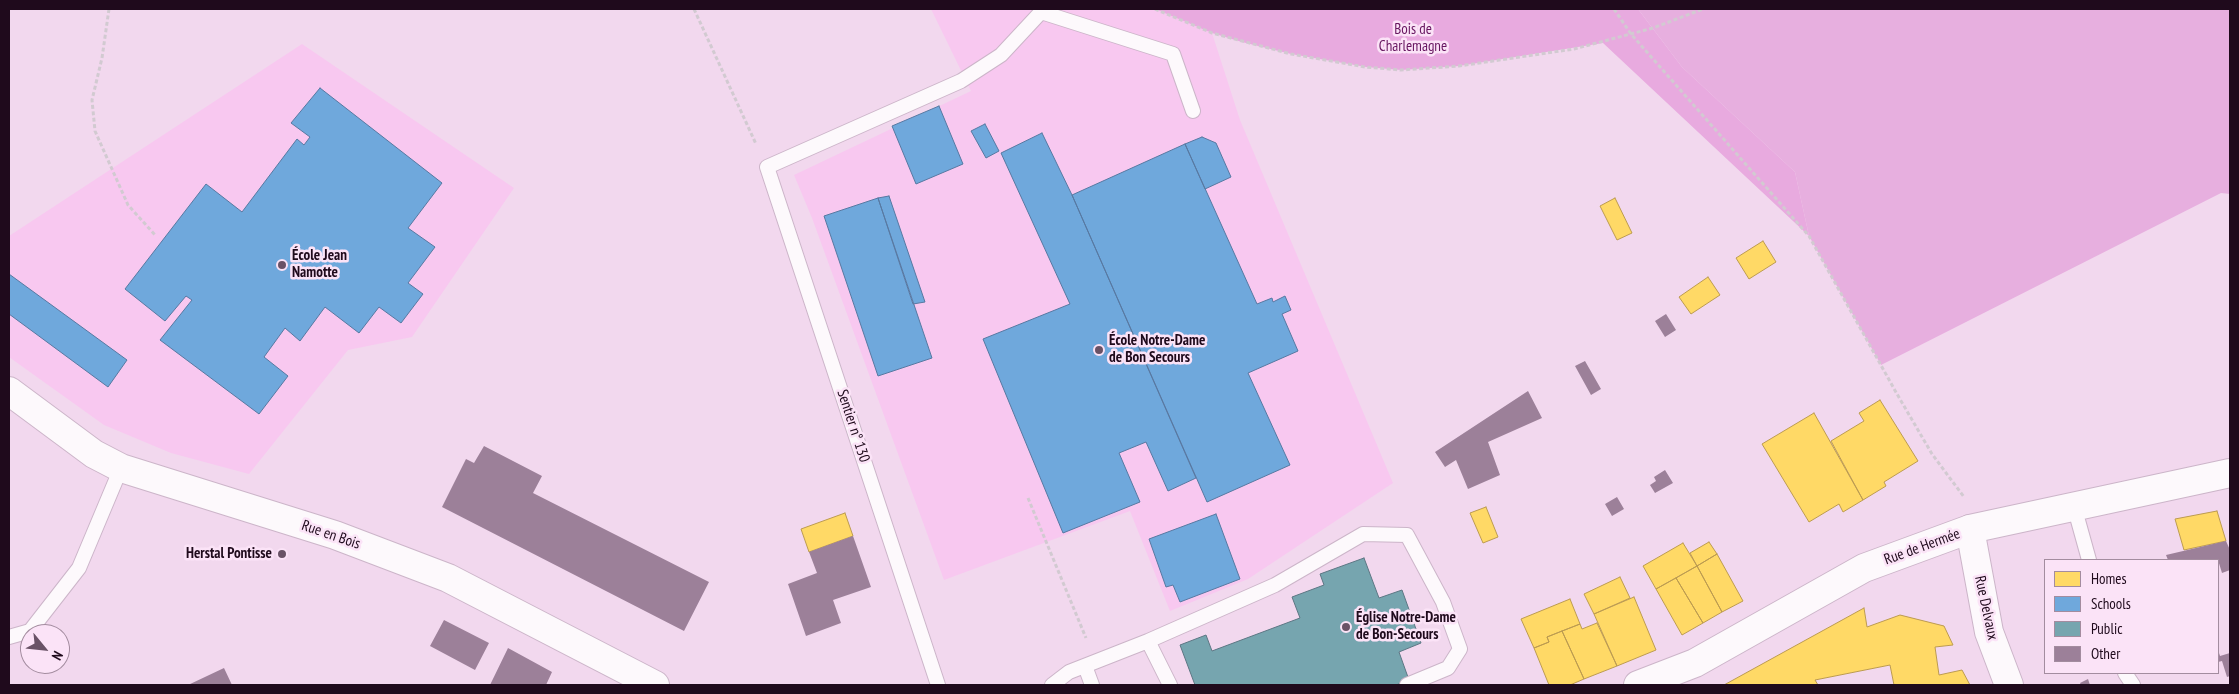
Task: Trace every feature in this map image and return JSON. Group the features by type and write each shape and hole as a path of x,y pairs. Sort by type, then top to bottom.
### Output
{"street":[{"name":"Rue en Bois","path":"9,391 94,454 121,468 335,536 448,578 655,685"},
{"name":"Rue de Hermée","path":"1638,685 1695,663 1864,568 1970,529 2230,473"},
{"name":"Rue Delvaux","path":"1970,529 1989,632 2009,685"}],"lane":[{"path":"767,167 790,159 962,81 1001,54 1041,12 1173,54 1193,111"},
{"name":"Sentier n° 130","path":"767,167 938,685"},
{"path":"9,637 30,631 79,568 121,468"},
{"path":"2074,506 2089,559"},
{"path":"1052,685 1069,672 1148,641 1275,585 1363,534 1406,535 1443,602 1460,649 1448,668 1407,685"},
{"path":"1148,641 1170,685"},
{"path":"1090,664 1092,685"},
{"path":"2127,674 2133,685"}],"path":[{"path":"110,9 102,58 92,100 95,131 128,205 156,236"},
{"path":"694,9 767,167"},
{"path":"1156,9 1212,33 1274,50 1366,67 1401,70 1459,66 1588,46 1631,34 1703,9"},
{"path":"1614,9 1631,34 1809,236 1932,454 1967,502 1970,529"},
{"path":"1028,498 1090,664"}],"shaded area":[{"name":"École Notre-Dame de Bon Secours","path":"931,9 1155,9 1212,33 1240,120 1393,483 1248,579 1170,611 1130,511 944,580 812,218 794,175 971,91"},
{"path":"1638,9 2230,9 2230,194 2221,193 1881,365 1809,236 1795,172 1682,67"},
{"path":"302,44 514,188 412,337 348,350 249,474 171,453 104,425 9,357 9,236"}],"green space":[{"name":"Bois de Charlemagne","path":"1155,9 1638,9 1682,67 1795,172 1809,236 1603,43 1459,66 1401,70 1366,67 1291,54 1242,42 1212,33"}],"building: Homes":[{"path":"1615,198 1632,233 1617,240 1600,206"},
{"path":"1763,241 1776,262 1749,279 1736,258"},
{"path":"1708,277 1720,295 1691,314 1679,297"},
{"path":"1880,400 1918,461 1884,482 1886,486 1863,500 1831,441 1864,421 1859,413"},
{"path":"1814,413 1863,500 1843,512 1839,504 1809,522 1762,444"},
{"path":"1486,507 1498,537 1483,543 1470,513"},
{"path":"2217,511 2226,541 2184,550 2175,519"},
{"path":"845,513 853,536 809,552 801,529"},
{"path":"1709,542 1717,554 1697,566 1690,553"},
{"path":"1683,543 1697,566 1656,589 1643,566"},
{"path":"1717,554 1743,601 1722,612 1697,566"},
{"path":"1697,566 1722,612 1703,623 1676,578"},
{"path":"1620,577 1630,598 1594,614 1584,594"},
{"path":"1676,578 1703,623 1682,635 1656,589"},
{"path":"1634,597 1656,650 1617,666 1594,614"},
{"path":"1570,599 1580,624 1547,637 1549,642 1534,648 1521,619"},
{"path":"1864,608 1867,627 1900,615 1944,626 1953,645 1935,647 1939,675 1962,670 1970,685 1894,685 1890,665 1815,680 1818,685 1724,685"},
{"path":"1597,623 1617,666 1584,679 1562,631 1580,624 1582,629"},
{"path":"1562,631 1584,679 1570,685 1549,685 1534,648 1549,642 1547,637"}],"building: Schools":[{"name":"École Jean Namotte","path":"320,88 442,183 408,228 435,247 408,283 423,294 401,323 379,307 359,333 325,307 300,341 285,328 264,357 288,376 259,414 160,340 192,300 186,296 165,321 125,289 206,184 242,212 297,139 304,145 310,137 291,123"},
{"path":"939,106 963,164 916,184 892,126"},
{"path":"985,124 999,151 986,158 971,131"},
{"path":"1042,133 1072,195 1196,478 1168,491 1146,442 1119,453 1140,502 1063,533 983,339 1070,304 1001,153"},
{"path":"1202,137 1216,143 1231,177 1205,189 1185,144"},
{"path":"1185,144 1257,304 1272,298 1273,302 1285,296 1291,310 1282,314 1298,351 1248,373 1290,465 1207,502 1072,195"},
{"path":"889,196 925,302 913,304 878,198"},
{"path":"878,198 932,358 878,376 824,216"},
{"path":"9,274 127,360 108,387 9,314"},
{"path":"1216,514 1240,579 1180,602 1173,585 1166,587 1149,539"}],"building: Public":[{"name":"Église Notre-Dame de Bon-Secours","path":"1364,558 1379,598 1402,590 1421,643 1399,652 1409,680 1396,685 1195,685 1180,645 1206,635 1212,651 1300,618 1292,597 1324,585 1320,574"}],"building: Other":[{"path":"1666,314 1676,330 1665,337 1655,321"},
{"path":"1585,361 1601,389 1591,395 1575,366"},
{"path":"1528,391 1542,418 1488,442 1500,475 1468,489 1456,460 1445,467 1435,452"},
{"path":"484,446 542,476 533,493 709,582 684,631 442,507 466,459 474,463"},
{"path":"1665,470 1673,483 1655,493 1650,485 1656,481 1654,477"},
{"path":"1617,497 1624,509 1612,516 1605,504"},
{"path":"853,536 871,587 833,600 841,623 806,636 788,584 817,573 809,552"},
{"path":"2226,541 2230,550 2230,570 2222,573 2219,559 2168,559 2166,555"},
{"path":"444,620 489,643 475,670 430,646"},
{"path":"508,648 552,672 546,685 490,685"},
{"path":"2219,653 2220,656 2230,653 2230,676 2227,677 2222,661 2219,662"},
{"path":"224,668 232,685 188,685"},
{"path":"2088,679 2090,685 2081,685 2080,683"}],"place":[{"name":"École Jean Namotte","path":"282,265"},
{"name":"École Notre-Dame de Bon Secours","path":"1099,350"},
{"name":"Herstal Pontisse","path":"282,554"},
{"name":"Église Notre-Dame de Bon-Secours","path":"1346,627"}]}
